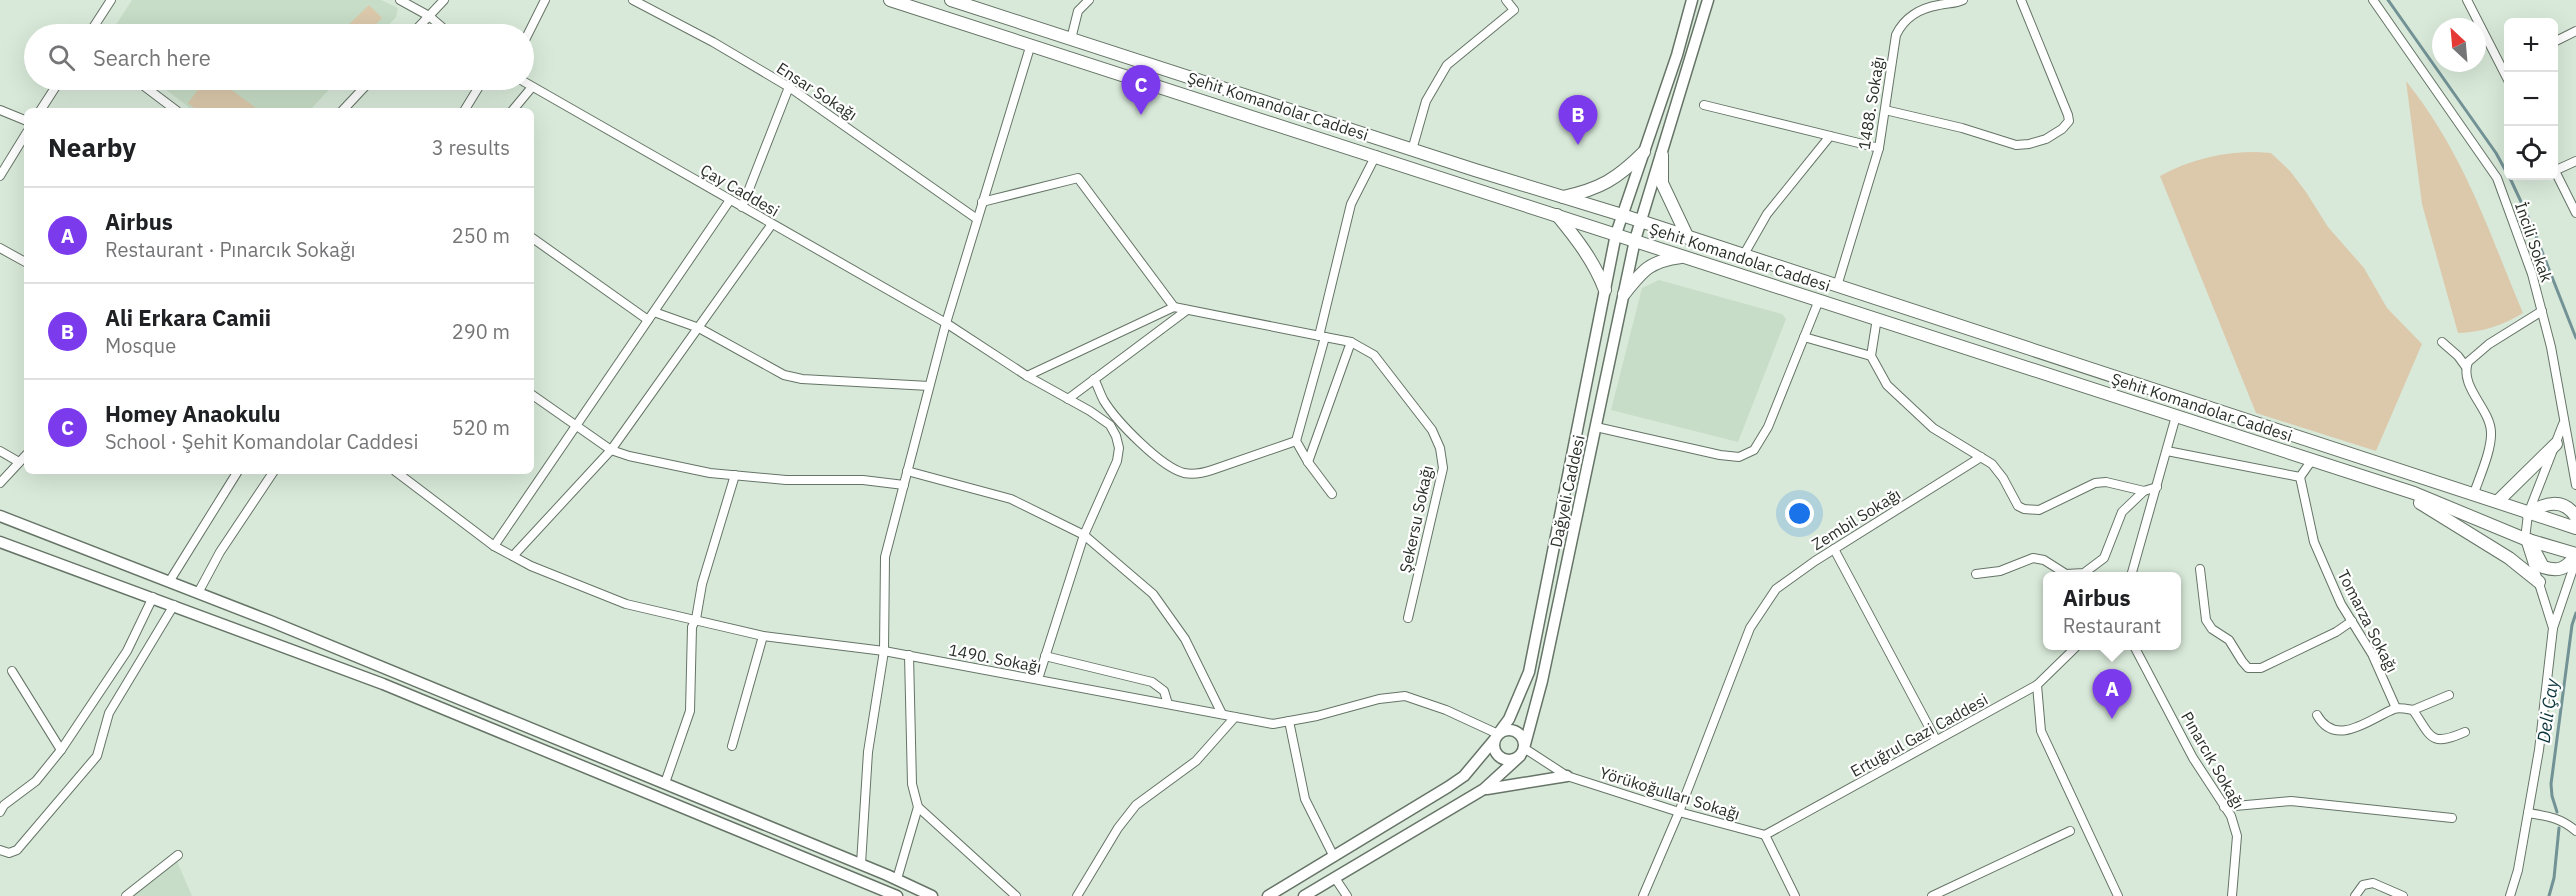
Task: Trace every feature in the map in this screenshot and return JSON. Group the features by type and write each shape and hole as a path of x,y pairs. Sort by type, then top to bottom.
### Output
{"main road":[{"name":"Şehit Komandolar Caddesi","path":"890,0 1376,155 2394,487 2576,556"},
{"name":"Şehit Komandolar Caddesi","path":"951,0 1561,198 1622,215 2576,528"},
{"path":"1561,198 1606,184 1623,173 1644,152"},
{"path":"1662,155 1662,183 1688,238"},
{"path":"1556,214 1587,254 1605,290"},
{"path":"1624,294 1641,273 1653,263 1685,256"},
{"path":"2498,501 2556,444"},
{"path":"2394,487 2471,533 2509,558 2539,582"},
{"path":"2528,514 2544,504 2557,504 2571,510 2576,517"},
{"path":"2527,539 2543,567 2557,571 2567,567 2576,556"}],"street":[{"path":"95,24 111,0"},
{"path":"400,0 429,16 438,24"},
{"path":"421,24 444,0"},
{"path":"533,24 545,0"},
{"name":"Ensar Sokağı","path":"633,0 713,42 789,87 977,219"},
{"path":"1071,39 1078,11 1089,0"},
{"path":"1413,150 1426,101 1447,65 1514,10 1506,0"},
{"name":"Dağyeli Caddesi","path":"1268,896 1464,776 1509,719 1529,672 1616,234 1677,55 1692,0"},
{"name":"Dağyeli Caddesi","path":"1522,752 1542,681 1635,240 1708,0"},
{"name":"1488. Sokağı","path":"1837,286 1880,148 1894,42 1903,23 1914,14 1929,7 1963,0"},
{"path":"1885,110 1962,128 2016,145 2039,142 2062,129 2069,121 2068,115 2021,0"},
{"name":"İncili Sokak","path":"2373,0 2497,178 2532,274 2542,311 2551,347 2576,485"},
{"path":"2467,0 2504,64"},
{"path":"2558,40 2576,31"},
{"path":"861,864 868,752 884,651 885,556 946,323 1031,44"},
{"path":"742,207 789,87"},
{"name":"Çay Caddesi","path":"534,88 946,323 1027,376 1110,425 1119,448 1117,461 1084,535 1038,680"},
{"path":"42,108 54,90"},
{"path":"149,90 173,108"},
{"path":"345,108 362,90"},
{"path":"466,108 477,90"},
{"path":"514,108 530,90"},
{"path":"1704,105 1880,148"},
{"path":"0,110 24,120"},
{"path":"1743,256 1767,214 1830,136"},
{"path":"0,176 24,137"},
{"path":"1332,494 1308,462 1296,441 1352,204 1376,155"},
{"path":"2558,168 2576,161"},
{"path":"982,202 1078,178 1174,307 1027,376"},
{"path":"2558,178 2576,213"},
{"path":"494,546 730,200"},
{"path":"513,556 611,450 772,224"},
{"path":"534,239 648,320"},
{"path":"0,248 24,261"},
{"path":"1596,427 1739,457 1754,450 1768,427 1819,300"},
{"name":"Şekersu Sokağı","path":"1174,307 1351,342 1374,355 1432,430 1440,448 1443,468 1408,618"},
{"path":"1068,399 1187,310"},
{"path":"2466,367 2475,354 2542,311"},
{"path":"654,312 699,328 784,375 802,379 929,386"},
{"path":"1877,318 1871,356 1887,385 1933,428 1992,464 2003,478 2014,501 2024,509 2039,510 2095,483 2106,482 2144,490 2157,487"},
{"path":"1804,337 1871,356"},
{"path":"1308,462 1351,342"},
{"path":"2442,342 2458,356 2466,367 2467,378 2487,418 2491,434 2473,495"},
{"path":"1094,379 1105,401 1119,421 1162,461 1173,469 1186,473 1199,474 1296,441"},
{"path":"534,396 611,450 628,456 698,471 735,475 786,480 863,480 904,485"},
{"path":"2132,572 2176,416"},
{"path":"2553,628 2527,539 2528,514 2564,423"},
{"path":"0,451 19,462"},
{"path":"2167,452 2300,477 2312,460"},
{"path":"0,483 24,457"},
{"name":"Zembil Sokağı","path":"1643,896 1679,812 1750,628 1776,590 1834,549 1981,457"},
{"path":"907,471 1011,499 1084,535 1153,594 1185,639 1222,714"},
{"path":"169,582 236,474"},
{"path":"198,593 220,552 272,474"},
{"name":"1490. Sokağı","path":"400,474 494,546 531,566 626,604 763,636 909,655 1273,724 1317,716 1379,699 1406,696 1446,710 1497,736"},
{"path":"665,783 690,711 691,632 696,619 702,584 735,475"},
{"name":"Tomarza Sokağı","path":"2300,477 2314,542 2341,604 2372,654 2396,708"},
{"path":"2085,572 2104,558 2122,513 2144,490"},
{"path":"0,516 198,593 665,783 897,879 932,896"},
{"path":"0,542 383,684 894,895"},
{"path":"1834,549 1936,740"},
{"path":"2510,896 2518,870 2539,750 2553,628 2576,556"},
{"path":"1976,574 2000,571 2033,558 2044,560 2063,572"},
{"path":"2200,569 2206,620 2220,636 2229,640 2248,668 2261,668 2336,632 2352,621"},
{"path":"0,812 4,806 36,781 61,750 127,651 153,597"},
{"path":"0,850 9,853 17,850 97,756 109,713 174,605"},
{"path":"732,746 763,636"},
{"name":"Ertuğrul Gazi Caddesi","path":"1765,835 2037,685 2071,650"},
{"name":"Pınarcık Sokağı","path":"2137,650 2193,758 2231,816 2237,836 2232,896"},
{"path":"897,879 918,807 912,784 909,655"},
{"path":"1045,656 1152,682 1164,691 1168,704"},
{"path":"12,671 61,750"},
{"path":"2037,685 2041,731 2118,896"},
{"path":"2317,715 2326,726 2339,731 2372,722 2396,708 2413,710 2449,695"},
{"path":"2413,710 2431,735 2438,740 2446,740 2465,732"},
{"path":"1077,896 1118,828 1136,805 1196,761 1235,717"},
{"path":"1288,721 1305,799 1334,857"},
{"path":"1304,896 1484,789 1522,752 1523,738 1516,732 1507,730 1497,736 1494,749 1500,758 1510,760 1522,752"},
{"name":"Yörükoğulları Sokağı","path":"1522,752 1567,776 1679,812 1765,835"},
{"path":"1484,789 1567,776"},
{"path":"2224,807 2291,801 2452,818"},
{"path":"918,807 1016,896"},
{"path":"2528,813 2553,816 2566,822 2576,831"},
{"path":"1932,896 2070,831"},
{"path":"1765,835 1795,896"},
{"path":"126,896 178,855"},
{"path":"1335,878 1347,896"},
{"path":"2355,896 2363,885 2373,883 2403,896"}],"shaded area":[{"path":"132,0 381,0 398,8 396,17 389,24 116,24"},
{"path":"369,5 382,18 376,24 349,24"},
{"path":"2406,81 2444,137 2459,165 2486,222 2523,313 2500,325 2484,330 2458,333 2422,204"},
{"path":"166,90 329,90 312,108 190,108"},
{"path":"198,90 232,90 256,108 194,108 188,103"},
{"path":"2231,153 2271,153 2290,171 2328,227 2364,268 2387,308 2422,344 2376,451 2256,413 2160,176 2183,165 2207,158"},
{"path":"1659,280 1782,314 1786,319 1738,442 1611,410 1642,288"},
{"path":"175,857 192,896 128,896"}],"waterway":[{"name":"Deli Çay","path":"2388,0 2504,168"},
{"name":"Deli Çay","path":"2511,180 2530,221 2576,338"},
{"name":"Deli Çay","path":"2557,812 2551,784 2572,625 2576,613"},
{"name":"Deli Çay","path":"2549,896 2554,878 2559,828"}],"place":[{"name":"Homey Anaokulu","path":"1141,115"},
{"name":"Ali Erkara Camii","path":"1578,145"},
{"name":"Airbus","path":"2112,719"}]}
